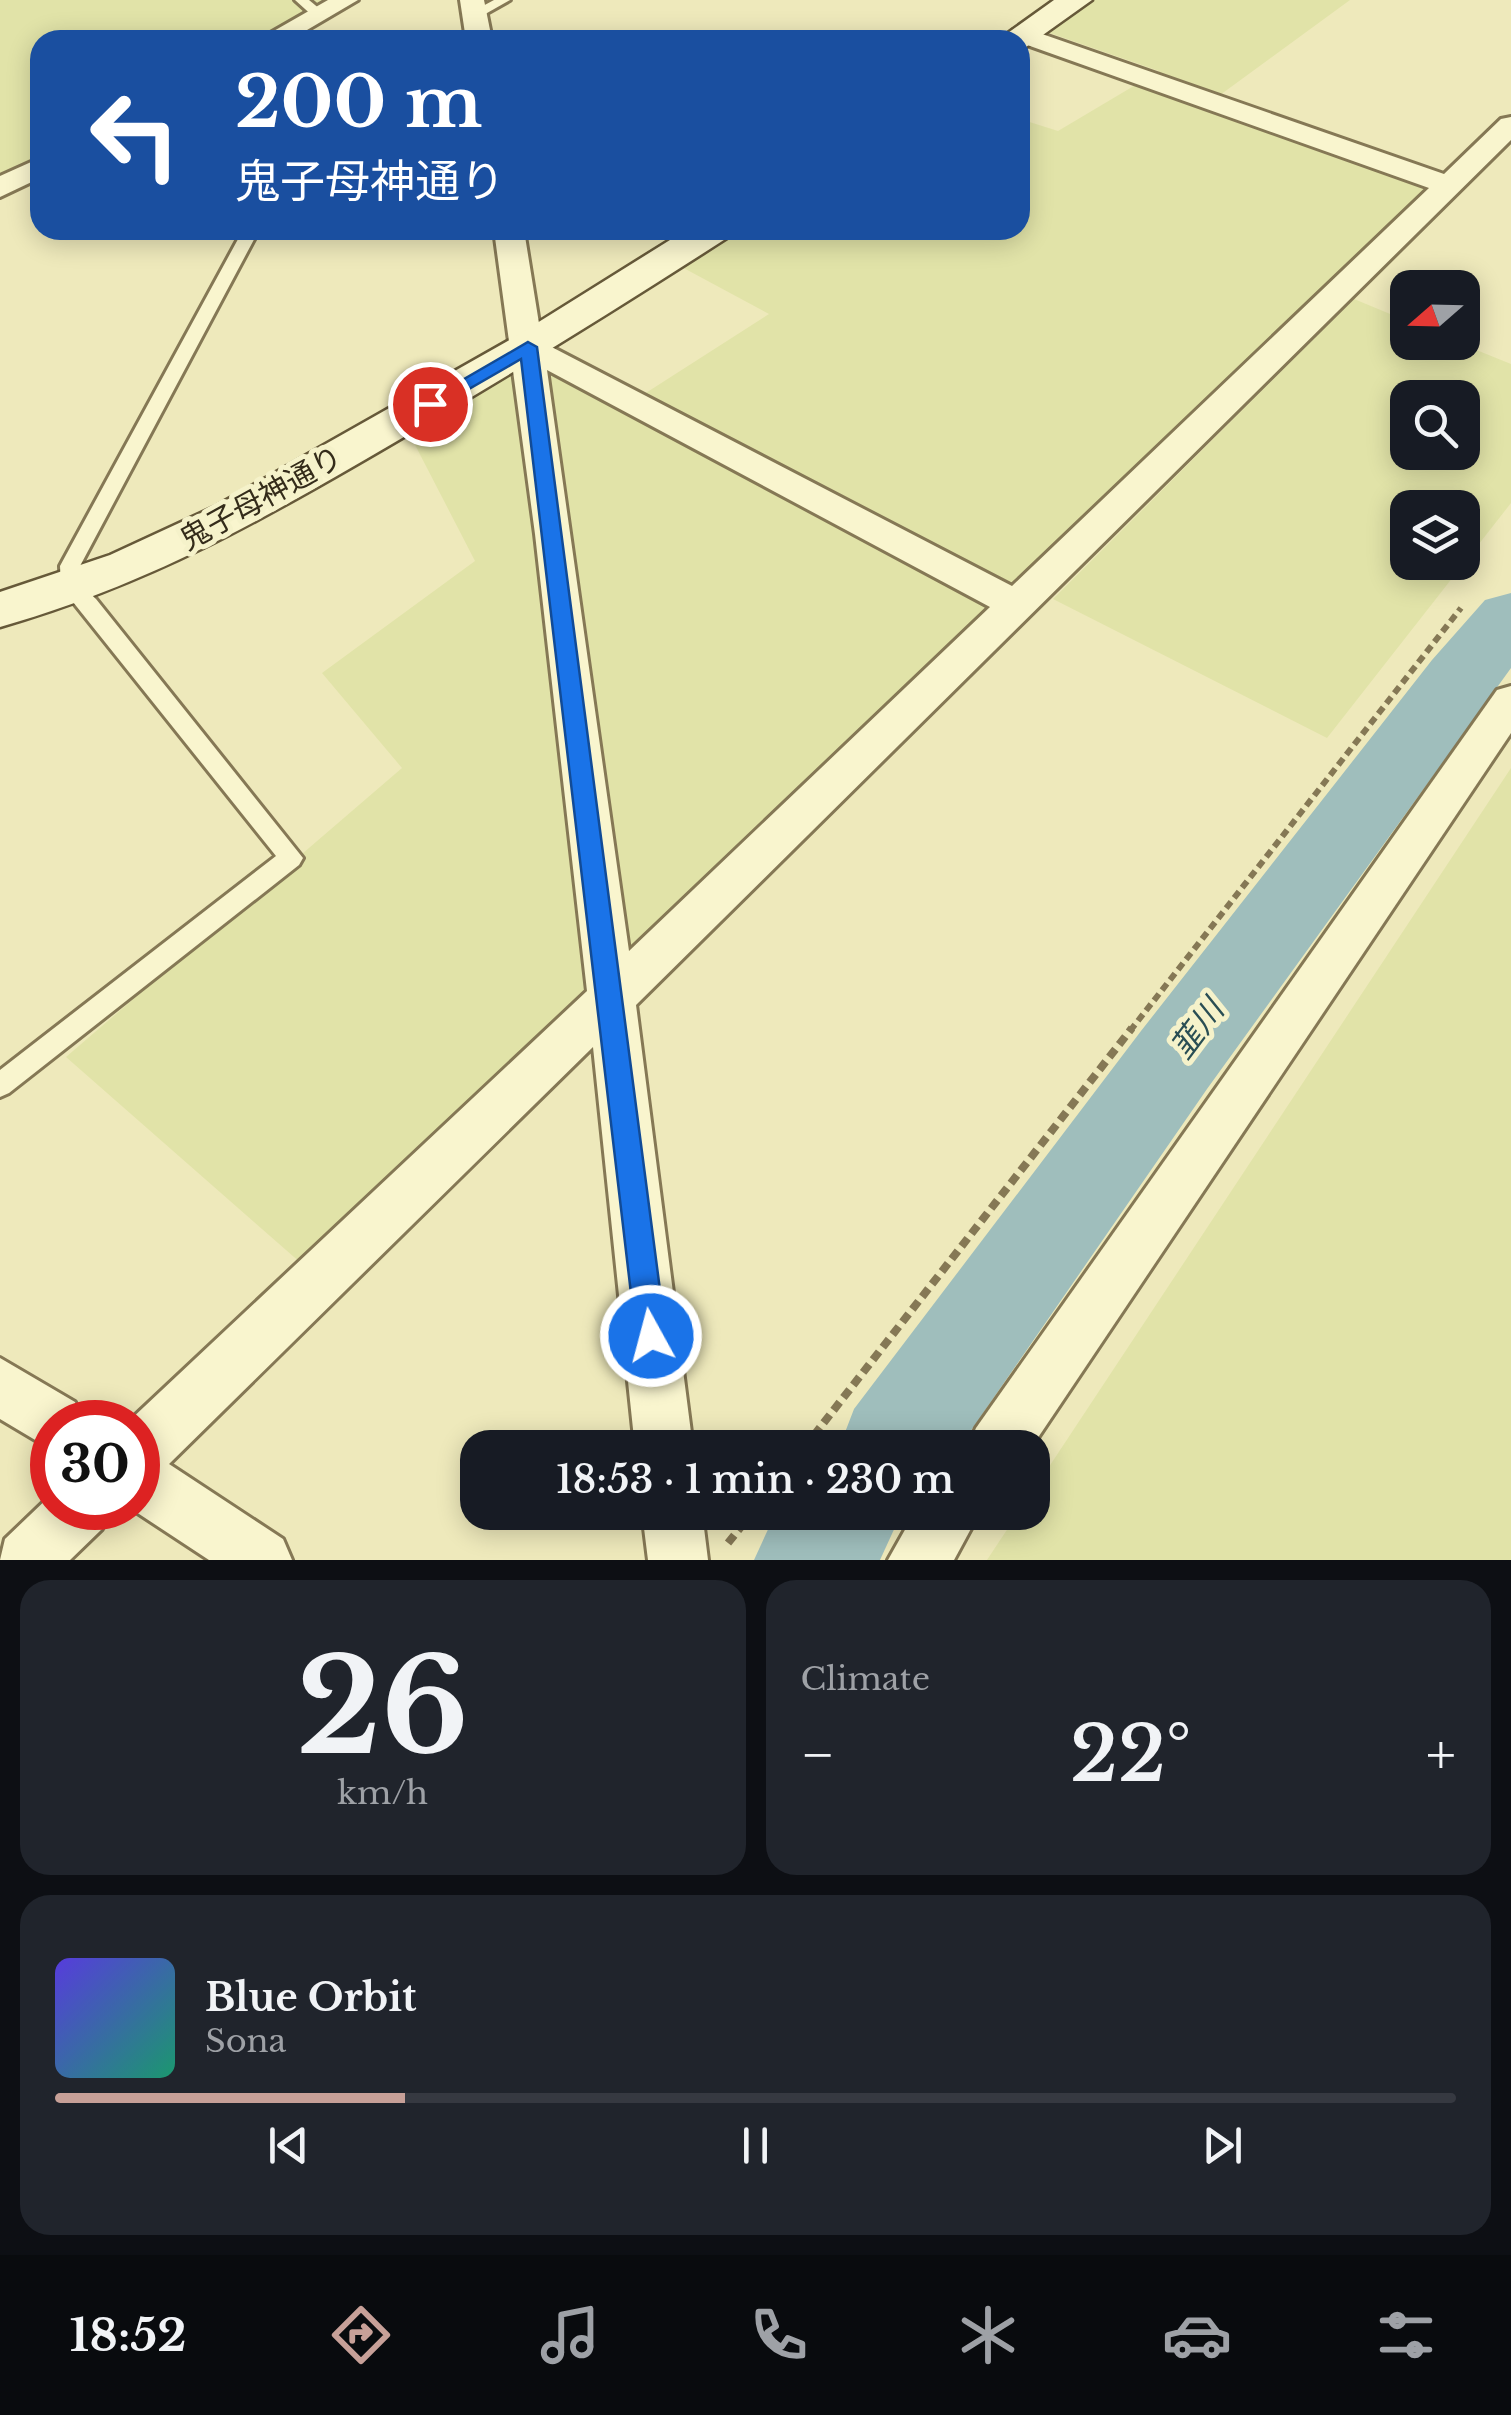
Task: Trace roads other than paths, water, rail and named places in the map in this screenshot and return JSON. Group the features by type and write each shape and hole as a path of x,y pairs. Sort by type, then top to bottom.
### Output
{"street":[{"path":"289,30 310,7 346,0"},
{"path":"1030,30 1076,0"},
{"path":"1030,42 1448,184"},
{"path":"160,1432 1511,125"},
{"path":"0,188 30,172"},
{"path":"511,240 528,347 611,999 662,1430"},
{"name":"鬼子母神通り","path":"0,610 184,543 233,517 528,347 697,240"},
{"path":"528,347 1016,604"},
{"path":"1008,1430 1511,701"},
{"path":"0,1386 30,1406"},
{"path":"160,1493 262,1560"},
{"path":"26,1560 57,1530"},
{"path":"684,1530 701,1554"},
{"path":"918,1560 939,1530"}],"lane":[{"path":"474,7 504,0"},
{"path":"0,1085 291,858 71,586 70,566 246,240"}],"waterway":[{"name":"韮川","path":"906,1430 1174,1060 1459,679 1511,618"},
{"name":"韮川","path":"811,1560 833,1530"}]}
